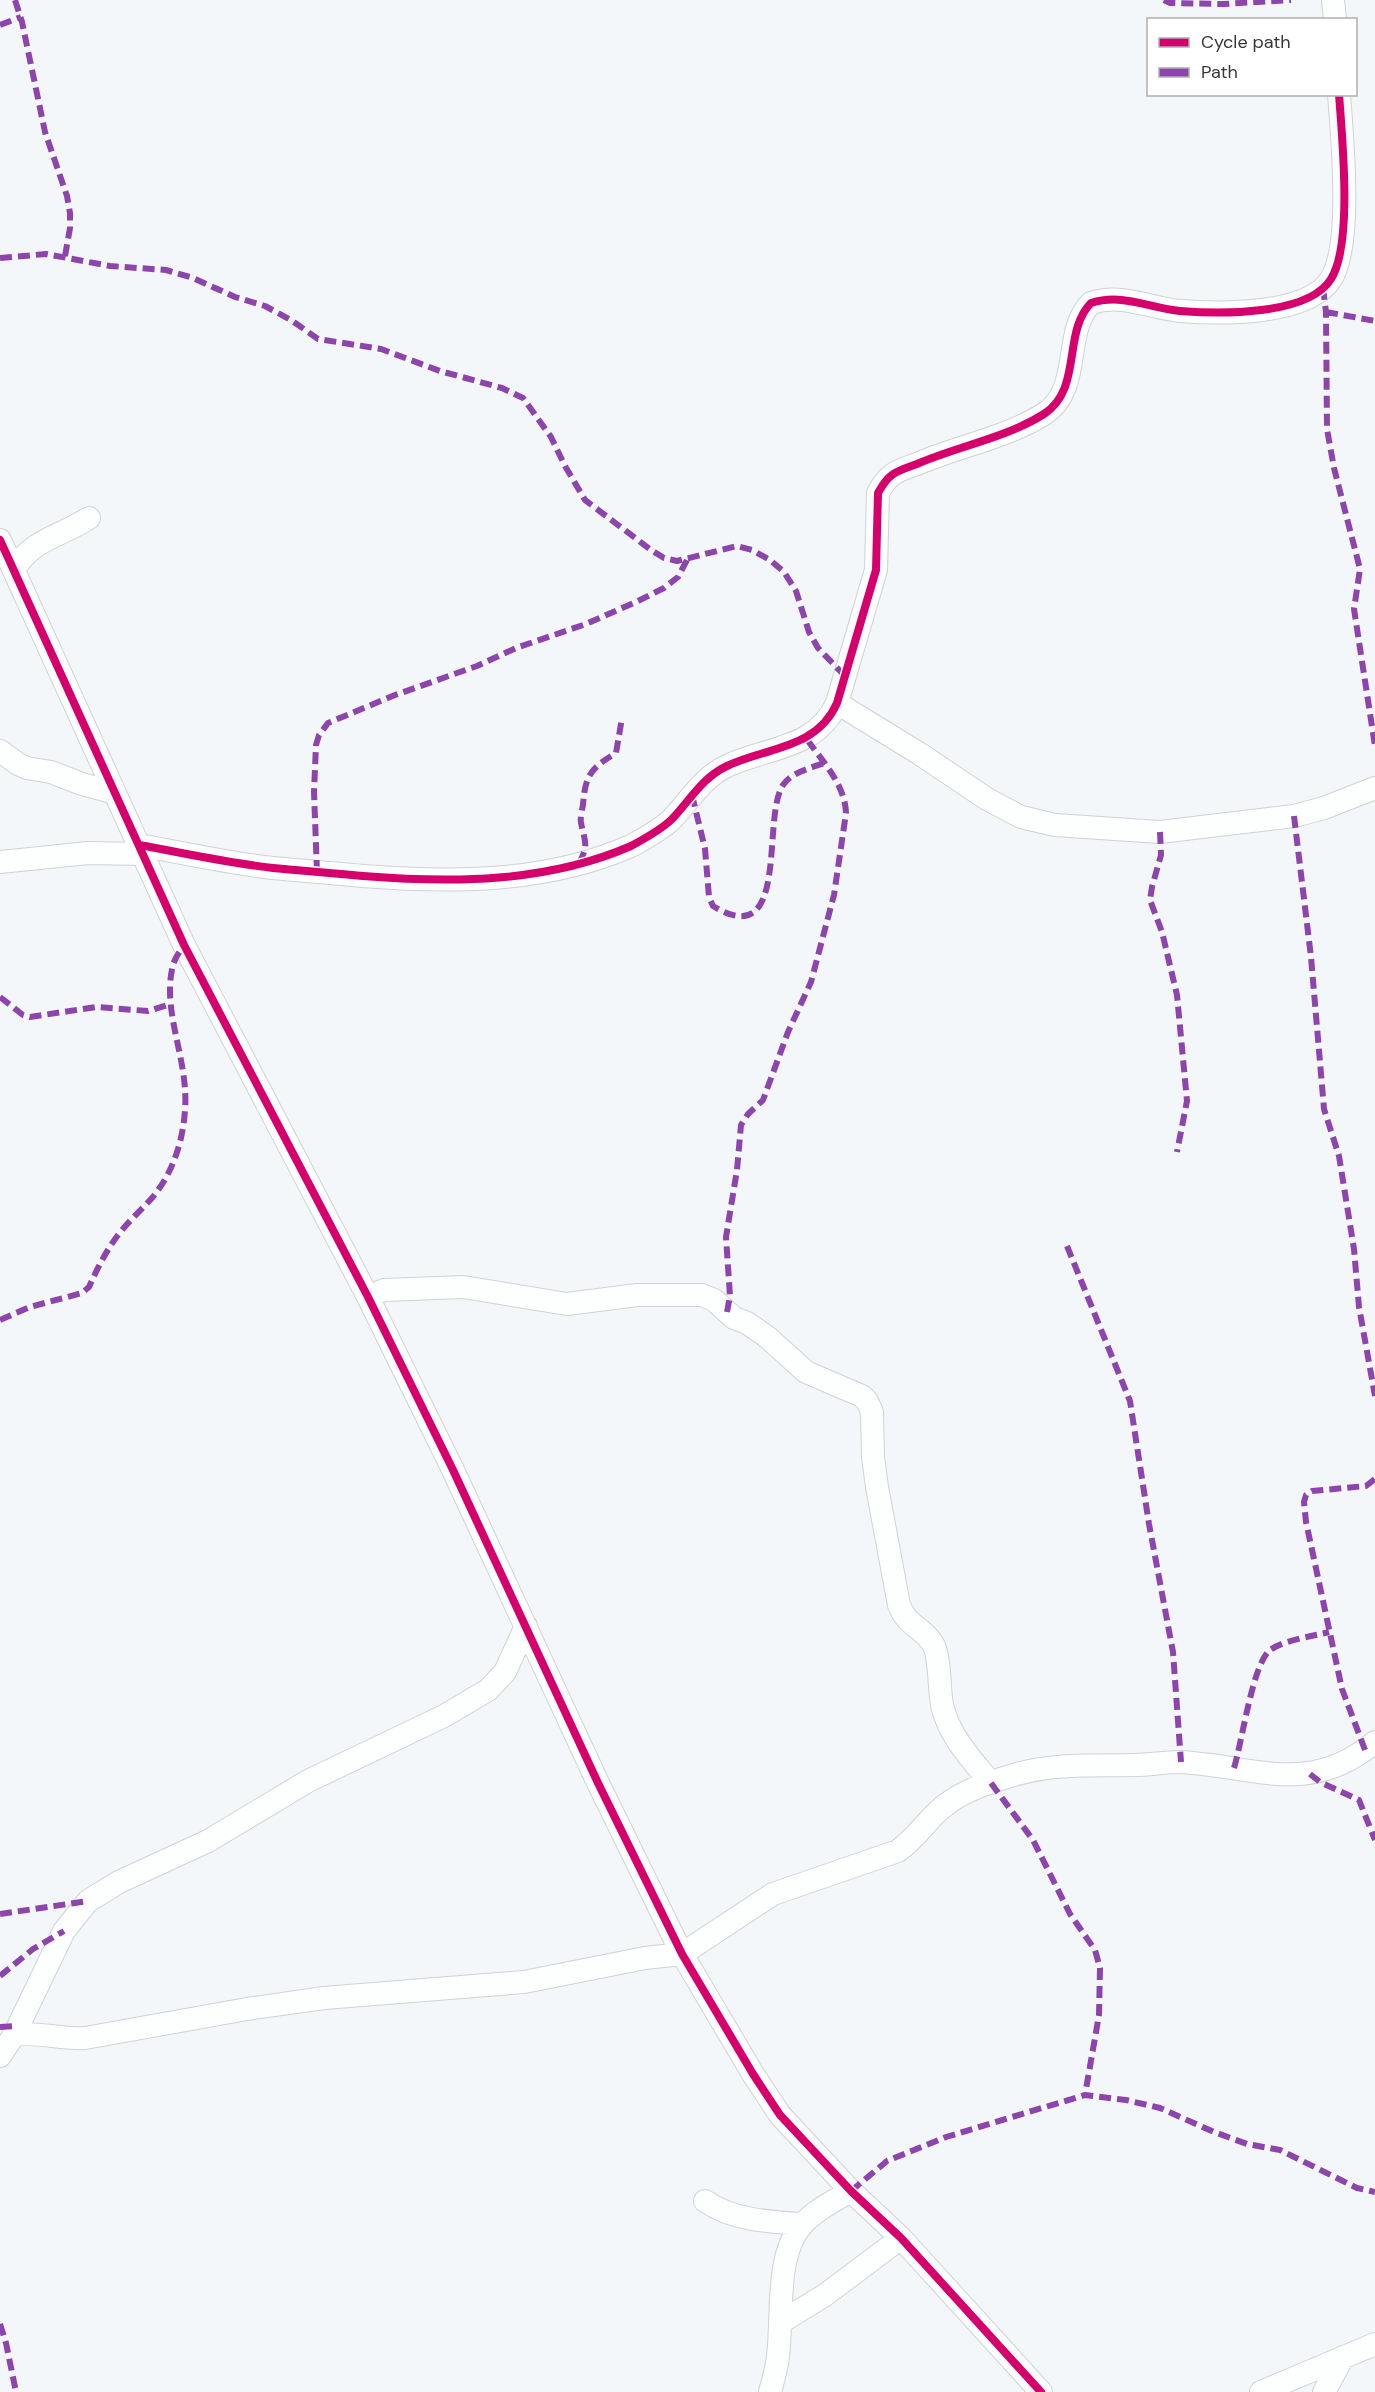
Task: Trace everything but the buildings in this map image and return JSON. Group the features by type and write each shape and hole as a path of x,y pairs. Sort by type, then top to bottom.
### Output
{"street":[{"path":"1333,0 1335,18"},
{"path":"0,862 53,858 88,852 141,849 272,868 414,880 476,880 534,873 579,863 631,845 672,819 703,783 727,765 806,738 831,718 876,570 876,503 884,482 893,474 933,457 1028,424 1047,412 1066,385 1079,320 1091,303 1115,298 1178,310 1211,312 1267,309 1302,301 1323,288 1331,279 1338,264 1345,170 1339,96"},
{"path":"9,566 45,540 89,518"},
{"path":"0,540 9,566 141,849 156,887 368,1298 453,1470 598,1784 682,1953 753,2074 780,2115 851,2191 901,2238 1041,2392"},
{"path":"837,703 987,799 1021,817 1055,825 1160,832 1294,816 1324,808 1375,788"},
{"path":"0,751 27,768 51,772 115,793"},
{"path":"368,1298 384,1290 463,1287 567,1304 637,1295 702,1295 714,1300 734,1318 747,1323 766,1336 806,1372 862,1396 872,1412 873,1457 877,1487 899,1605 903,1617 929,1637 935,1648 938,1680 948,1727 991,1783"},
{"path":"0,2055 15,2035 64,1931 88,1901 119,1882 208,1841 308,1781 444,1716 488,1690 505,1672 526,1626"},
{"path":"15,2035 23,2033 69,2040 86,2038 247,2009 324,1998 524,1982 682,1953 773,1894 898,1851 909,1843 942,1807 963,1794 1021,1773 1090,1764 1137,1765 1181,1762 1256,1772 1310,1774 1348,1760 1375,1742"},
{"path":"770,2392 778,2359 785,2261 793,2237 802,2224 816,2211 851,2191"},
{"path":"705,2201 715,2208 750,2218 802,2224"},
{"path":"781,2322 825,2295 901,2238"},
{"path":"1261,2392 1375,2344"},
{"path":"1324,2392 1343,2357"}],"marked path":[{"path":"15,0 22,22 45,132 67,196 70,228 65,256"},
{"path":"1164,0 1170,3 1224,4 1291,0"},
{"path":"0,25 21,17"},
{"path":"0,258 46,254 110,266 166,270 265,306 291,320 318,339 381,349 440,371 502,388 523,398 551,437 585,500 651,550 664,558 677,561 737,546 752,550 770,560 784,572 796,591 809,632 818,648 844,675"},
{"path":"1323,288 1326,312 1327,429 1334,468 1360,569 1354,609 1375,746"},
{"path":"1326,312 1375,321"},
{"path":"317,872 314,792 316,745 319,735 328,723 395,695 477,666 516,648 586,624 636,602 664,588 678,577 687,560"},
{"path":"579,863 585,847 581,823 585,786 595,768 616,753 622,718"},
{"path":"727,1312 730,1296 726,1237 737,1170 741,1125 748,1114 763,1100 788,1032 811,982 834,895 846,813 842,792 806,738"},
{"path":"692,795 705,849 709,897 713,906 738,916 754,912 764,898 769,876 777,802 783,785 796,774 824,763"},
{"path":"1294,816 1311,957 1324,1109 1339,1156 1354,1249 1359,1307 1375,1396"},
{"path":"1160,832 1161,855 1150,900 1162,932 1177,995 1187,1101 1177,1152"},
{"path":"0,1320 30,1307 82,1293 89,1287 114,1241 152,1198 166,1178 176,1156 185,1110 183,1072 170,1000 174,962 184,945"},
{"path":"0,997 23,1015 30,1017 96,1007 148,1011 171,1004"},
{"path":"1067,1246 1130,1401 1149,1524 1173,1652 1181,1762"},
{"path":"1365,1750 1342,1689 1306,1522 1304,1502 1306,1495 1312,1491 1366,1486 1375,1479"},
{"path":"1234,1768 1252,1689 1262,1661 1268,1652 1288,1642 1329,1632"},
{"path":"1310,1774 1320,1782 1359,1800 1375,1840"},
{"path":"991,1783 1033,1840 1070,1914 1095,1950 1100,1968 1099,2015 1085,2095"},
{"path":"0,1914 88,1901"},
{"path":"0,1976 33,1949 64,1931"},
{"path":"0,2027 18,2026"},
{"path":"851,2191 887,2161 946,2137 1085,2095 1126,2100 1160,2108 1247,2144 1280,2150 1357,2188 1375,2192"},
{"path":"0,2324 16,2392"}],"cycle path":[{"path":"139,845 273,868 397,878 465,879 533,874 566,867 631,846 653,834 672,819 704,783 718,771 742,760 790,745 817,730 828,718 837,703 876,570 878,493 882,486 900,470 998,436 1044,414 1056,403 1064,390 1077,329 1082,315 1091,303 1103,300 1125,300 1180,311 1239,312 1283,306 1303,300 1320,291 1331,279 1338,263 1342,241 1344,162 1339,96"},
{"path":"0,540 184,945 368,1297 453,1470 598,1783 682,1954 780,2115 851,2191 901,2238 1041,2392"}]}
